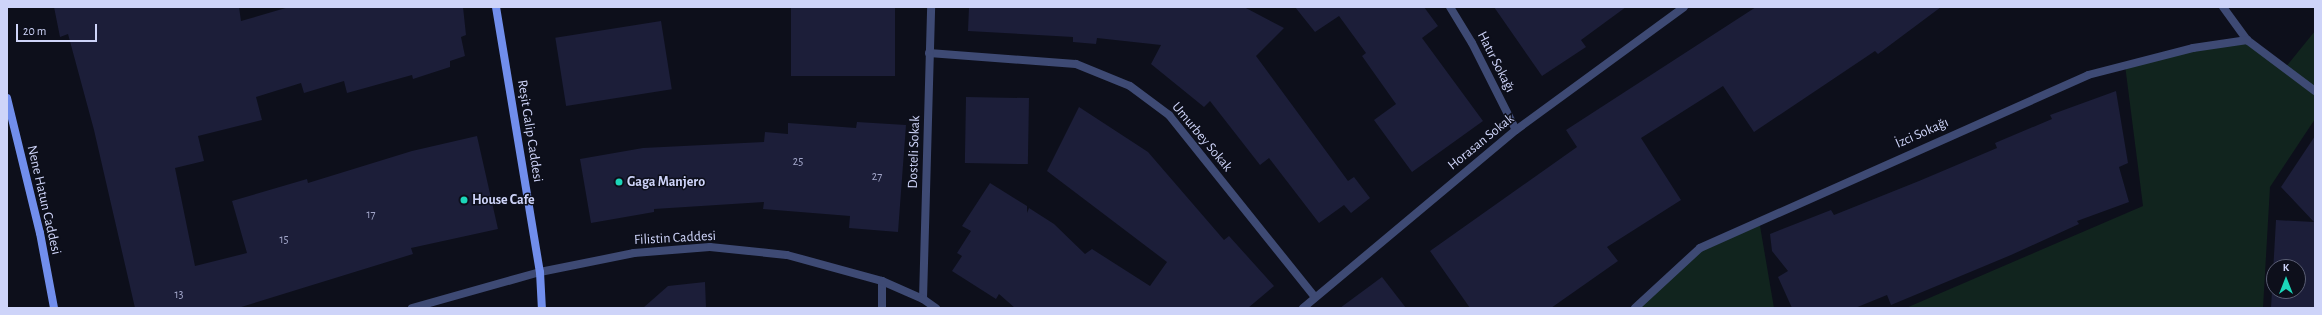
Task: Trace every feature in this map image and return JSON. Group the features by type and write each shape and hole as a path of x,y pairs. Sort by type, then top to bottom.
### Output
{"main road":[{"name":"Reşit Galip Caddesi","path":"496,7 540,272 542,308"},
{"name":"Nene Hatun Caddesi","path":"7,98 40,233 54,308"}],"street":[{"name":"Dosteli Sokak","path":"923,298 931,7"},
{"name":"Hatır Sokağı","path":"1450,7 1472,43 1516,130"},
{"name":"Horasan Sokak","path":"1302,308 1516,130 1684,7"},
{"path":"2223,7 2247,40 2315,91"},
{"name":"İzci Sokağı","path":"1635,308 1700,248 2037,97 2088,75 2193,48 2247,40"},
{"name":"Umurbey Sokak","path":"929,53 1076,64 1130,86 1169,115 1315,297"},
{"name":"Filistin Caddesi","path":"412,308 540,272 634,253 710,247 787,255 882,281 923,298 936,308"},
{"path":"882,281 882,308"}],"green space":[{"path":"2315,31 2315,119 2270,187 2263,308 1906,308 2143,206 2125,65 2247,40 2285,68"},
{"path":"1759,220 1774,308 1635,308 1700,248"}],"building":[{"path":"54,7 239,7 241,21 289,7 463,7 466,35 461,37 465,56 450,61 450,67 413,79 412,75 347,93 344,81 304,93 301,83 256,97 262,120 198,136 204,161 175,168 195,266 247,253 232,201 307,179 308,183 412,151 477,136 498,229 411,248 413,254 238,308 135,308 94,130 68,34 60,37"},
{"path":"791,7 895,7 895,76 791,76"},
{"path":"969,7 1244,7 1284,28 1256,56 1348,181 1354,177 1370,198 1351,213 1344,205 1319,223 1269,158 1260,165 1210,101 1204,107 1151,64 1161,45 1097,38 1096,44 1073,42 1073,37 968,31"},
{"path":"1295,7 1424,7 1438,26 1422,38 1483,121 1412,172 1374,120 1396,104 1362,56 1366,53 1339,16 1315,32"},
{"path":"1494,7 1626,7 1581,40 1586,47 1542,76"},
{"path":"1756,7 1941,7 1878,54 1875,51 1754,132 1723,86 1641,138 1681,200 1607,247 1618,261 1551,308 1470,308 1430,251 1577,147 1566,130"},
{"path":"661,21 672,89 566,106 555,38"},
{"path":"2116,91 2128,163 2119,167 2129,202 2077,221 2079,224 2011,255 1891,305 1887,295 1855,308 1792,308 1778,277 1788,271 1772,251 1770,234 1831,210 1834,215 1919,181 1997,148 1995,143 2052,119 2050,115"},
{"path":"966,97 1029,98 1028,164 965,163"},
{"path":"1079,107 1148,152 1224,240 1229,236 1274,286 1248,308 1015,308 999,294 996,299 952,271 962,256 957,253 971,231 962,226 990,183 1027,206 1027,213 1029,208 1054,224 1085,254 1092,249 1150,286 1167,262 1047,171"},
{"path":"857,122 906,125 898,232 849,228 850,216 763,209 764,202 654,209 654,212 591,223 580,159 643,148 764,142 765,132 788,134 788,123 856,128"},
{"path":"2315,136 2315,308 2271,308 2272,299 2306,299 2306,259 2274,259 2276,220 2314,222 2281,187"},
{"path":"1382,277 1406,308 1340,308"},
{"path":"705,282 706,308 643,308 668,286"}],"place":[{"name":"Gaga Manjero","path":"619,182"},
{"name":"House Cafe","path":"464,200"}]}
